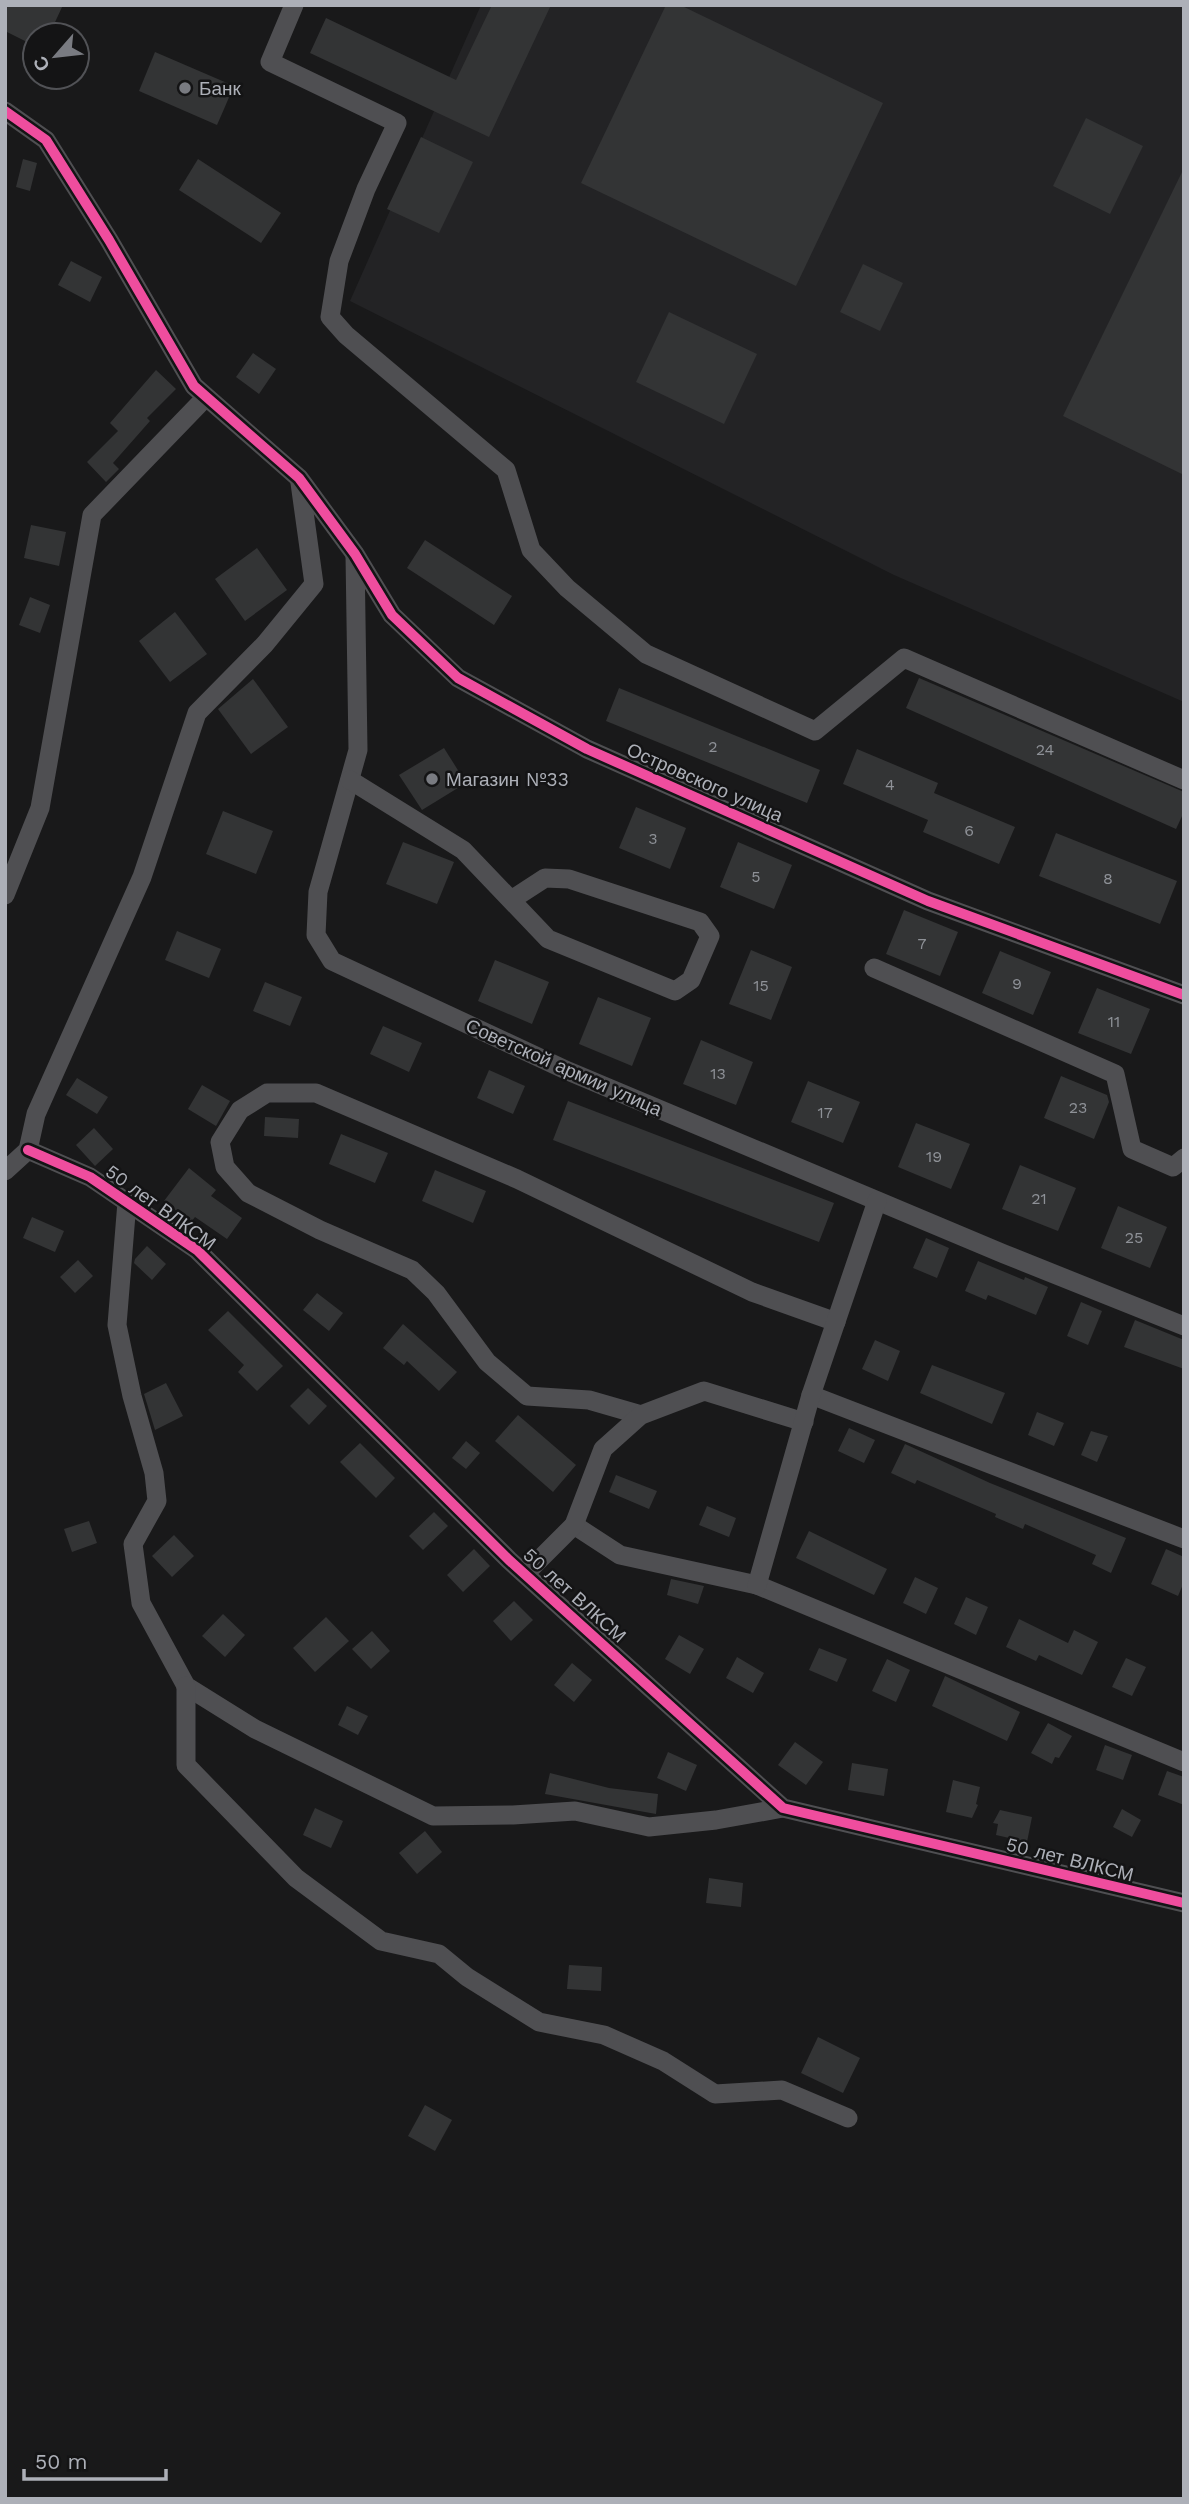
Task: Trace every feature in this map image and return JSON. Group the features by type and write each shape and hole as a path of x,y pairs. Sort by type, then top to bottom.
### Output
{"street":[{"path":"294,5 270,62 397,123 366,189 339,261 330,317 346,335 506,470 531,550 568,589 646,654 815,731 905,658 1184,780"},
{"name":"Островского улица","path":"5,111 46,140 109,240 194,387 299,478 355,554 392,615 457,677 587,749 928,901 1184,995"},
{"path":"5,895 40,808 92,515 206,397"},
{"path":"5,1171 28,1150 36,1114 142,877 197,713 265,644 314,584 299,478"},
{"name":"Советской армии улица","path":"355,554 358,750 318,892 316,935 332,961 568,1071 1184,1326"},
{"path":"349,779 463,850 548,939 675,991 691,980 710,936 700,922 569,879 545,878 511,900"},
{"path":"874,968 1115,1074 1132,1149 1172,1167 1184,1158"},
{"path":"641,1415 589,1400 527,1396 487,1362 436,1293 412,1270 320,1230 248,1193 226,1167 220,1142 240,1110 267,1093 316,1093 517,1179 752,1292 836,1322"},
{"name":"50 лет ВЛКСМ","path":"28,1150 90,1177 197,1251 525,1574 783,1808 1184,1903"},
{"path":"757,1585 811,1395 877,1201"},
{"path":"127,1202 117,1325 132,1396 154,1473 157,1502 133,1544 141,1603 186,1686 186,1765 296,1878 381,1941 439,1954 467,1978 539,2022 604,2035 663,2061 715,2094 782,2090 848,2118"},
{"path":"525,1574 575,1525 603,1449 641,1415 704,1391 804,1422"},
{"path":"811,1395 1184,1539"},
{"path":"575,1525 620,1555 757,1585 1184,1762"},
{"path":"186,1686 255,1729 433,1816 575,1811 649,1827 716,1821 783,1808"}],"shaded area":[{"path":"481,5 1184,5 1184,702 894,575 350,301"}],"building":[{"path":"5,5 63,5 56,21 21,21 21,39 5,31"},
{"path":"492,5 551,5 489,137 310,53 326,18 456,80"},
{"path":"666,5 680,5 883,103 796,286 581,183"},
{"path":"155,52 234,86 217,125 139,91"},
{"path":"1086,118 1143,146 1110,214 1053,186"},
{"path":"421,137 473,162 439,233 387,209"},
{"path":"23,159 37,163 30,191 16,187"},
{"path":"198,159 281,213 261,243 179,190"},
{"path":"1184,168 1184,475 1063,416"},
{"path":"71,261 102,277 90,302 58,285"},
{"path":"863,264 903,283 880,331 840,312"},
{"path":"669,312 757,354 724,424 636,382"},
{"path":"253,353 276,369 259,394 236,377"},
{"path":"156,370 176,389 147,418 150,421 113,463 119,469 106,482 87,462 118,431 110,423"},
{"path":"31,525 66,532 59,566 24,558"},
{"path":"425,540 512,596 494,625 407,568"},
{"path":"257,548 287,590 245,621 215,579"},
{"path":"30,597 50,605 40,633 19,625"},
{"path":"175,612 207,654 170,682 139,641"},
{"path":"919,678 1184,792 1184,812 1176,829 906,708"},
{"path":"253,679 288,727 251,754 218,709"},
{"path":"619,688 820,770 807,803 606,721"},
{"name":"Магазин №33","path":"444,748 466,783 422,810 399,775"},
{"path":"857,749 938,783 934,793 1015,827 999,864 923,832 928,820 843,784"},
{"path":"636,807 686,828 670,869 619,848"},
{"path":"223,811 273,831 256,874 206,854"},
{"path":"1056,833 1177,881 1160,924 1039,876"},
{"path":"403,842 454,862 437,904 386,884"},
{"path":"738,842 792,865 774,909 720,887"},
{"path":"904,910 958,932 940,976 886,954"},
{"path":"177,931 221,949 209,978 165,960"},
{"path":"751,950 792,967 771,1020 729,1004"},
{"path":"1000,951 1051,972 1033,1015 982,993"},
{"path":"495,960 549,982 532,1024 478,1001"},
{"path":"265,982 302,997 290,1026 253,1011"},
{"path":"1097,988 1150,1009 1131,1054 1078,1033"},
{"path":"598,997 651,1018 632,1066 579,1044"},
{"path":"383,1026 422,1043 409,1072 370,1054"},
{"path":"701,1040 753,1062 736,1105 683,1084"},
{"path":"489,1070 525,1086 513,1114 477,1098"},
{"path":"1061,1076 1107,1095 1109,1102 1094,1139 1044,1118"},
{"path":"77,1078 108,1097 97,1114 66,1095"},
{"path":"808,1081 860,1102 843,1143 791,1122"},
{"path":"202,1085 230,1101 216,1126 188,1109"},
{"path":"568,1101 834,1203 819,1242 553,1140"},
{"path":"265,1117 299,1119 298,1138 264,1136"},
{"path":"916,1123 970,1144 951,1189 898,1167"},
{"path":"94,1128 113,1149 95,1166 76,1145"},
{"path":"341,1134 388,1153 375,1183 329,1164"},
{"path":"1020,1165 1076,1188 1058,1231 1002,1209"},
{"path":"189,1168 216,1190 211,1196 242,1218 227,1239 195,1217 191,1222 164,1201"},
{"path":"435,1170 486,1191 473,1223 422,1201"},
{"path":"1118,1206 1167,1227 1150,1268 1101,1248"},
{"path":"32,1217 64,1231 55,1252 23,1238"},
{"path":"926,1238 949,1248 937,1278 913,1268"},
{"path":"147,1246 166,1264 152,1280 134,1263"},
{"path":"78,1260 93,1276 75,1293 60,1277"},
{"path":"978,1261 1048,1287 1036,1315 988,1295 986,1300 965,1291"},
{"path":"317,1293 343,1313 329,1331 303,1310"},
{"path":"1081,1302 1102,1311 1088,1345 1067,1336"},
{"path":"228,1311 283,1366 257,1391 238,1372 244,1365 208,1330"},
{"path":"1135,1320 1184,1340 1184,1369 1124,1347"},
{"path":"403,1324 457,1372 439,1391 407,1361 404,1365 383,1348"},
{"path":"875,1340 900,1351 888,1381 862,1369"},
{"path":"932,1365 1005,1393 992,1424 920,1393"},
{"path":"166,1383 183,1416 155,1430 144,1394"},
{"path":"308,1388 327,1406 309,1425 290,1406"},
{"path":"1037,1412 1064,1423 1054,1446 1028,1435"},
{"path":"518,1415 576,1465 553,1492 495,1441"},
{"path":"849,1428 875,1440 864,1463 838,1451"},
{"path":"1091,1431 1108,1436 1097,1462 1081,1455"},
{"path":"466,1441 480,1453 466,1469 452,1458"},
{"path":"360,1443 395,1478 376,1498 340,1462"},
{"path":"905,1444 990,1483 1126,1538 1111,1573 1092,1564 1096,1555 1025,1524 1023,1529 995,1517 996,1514 917,1480 915,1484 891,1473"},
{"path":"616,1475 657,1491 649,1509 609,1492"},
{"path":"707,1506 736,1518 729,1537 699,1525"},
{"path":"434,1512 448,1526 423,1550 409,1536"},
{"path":"89,1521 97,1543 72,1552 64,1529"},
{"path":"809,1531 887,1569 874,1595 796,1558"},
{"path":"174,1535 194,1556 172,1577 152,1556"},
{"path":"474,1549 490,1566 463,1592 447,1575"},
{"path":"1166,1549 1184,1557 1184,1582 1178,1596 1151,1584"},
{"path":"915,1577 938,1588 926,1614 903,1603"},
{"path":"671,1579 704,1586 698,1604 667,1595"},
{"path":"966,1597 988,1607 976,1635 954,1624"},
{"path":"514,1601 533,1620 511,1641 493,1621"},
{"path":"223,1614 245,1635 225,1657 202,1636"},
{"path":"326,1617 349,1641 315,1672 293,1648"},
{"path":"1019,1619 1068,1643 1074,1630 1098,1642 1082,1675 1039,1655 1036,1661 1006,1647"},
{"path":"372,1631 390,1651 371,1669 352,1649"},
{"path":"679,1635 704,1649 690,1674 665,1659"},
{"path":"819,1648 847,1659 837,1682 809,1670"},
{"path":"737,1657 764,1673 753,1693 726,1678"},
{"path":"1126,1658 1146,1667 1132,1696 1112,1687"},
{"path":"887,1659 910,1670 896,1702 872,1691"},
{"path":"572,1663 592,1680 574,1702 554,1685"},
{"path":"945,1676 1020,1712 1007,1741 932,1706"},
{"path":"347,1706 368,1716 358,1735 338,1725"},
{"path":"1048,1723 1072,1736 1059,1758 1055,1757 1052,1764 1031,1753"},
{"path":"795,1742 823,1762 806,1785 778,1765"},
{"path":"1105,1745 1132,1755 1123,1780 1096,1770"},
{"path":"668,1752 697,1765 686,1791 657,1778"},
{"path":"852,1763 888,1769 884,1796 848,1790"},
{"path":"1167,1771 1184,1777 1184,1805 1158,1795"},
{"path":"550,1773 609,1788 658,1794 656,1814 545,1794"},
{"path":"953,1780 980,1787 978,1805 972,1818 946,1812"},
{"path":"315,1808 343,1821 331,1848 303,1835"},
{"path":"1122,1809 1141,1820 1132,1837 1113,1827"},
{"path":"1000,1810 1032,1817 1027,1842 996,1835 998,1824 993,1823"},
{"path":"425,1831 442,1852 417,1874 399,1853"},
{"path":"709,1878 743,1883 741,1907 706,1903"},
{"path":"569,1965 602,1967 601,1991 567,1989"},
{"path":"818,2037 860,2058 843,2093 801,2073"},
{"path":"425,2105 452,2120 435,2151 408,2136"}],"cycle path":[{"path":"5,111 46,140 109,240 194,386 299,478 355,554 392,615 458,678 587,749 928,901 1184,995"},
{"path":"28,1150 90,1177 197,1250 509,1560 783,1808 1184,1903"}],"place":[{"name":"Банк","path":"185,88"},
{"name":"Магазин №33","path":"432,779"}]}
